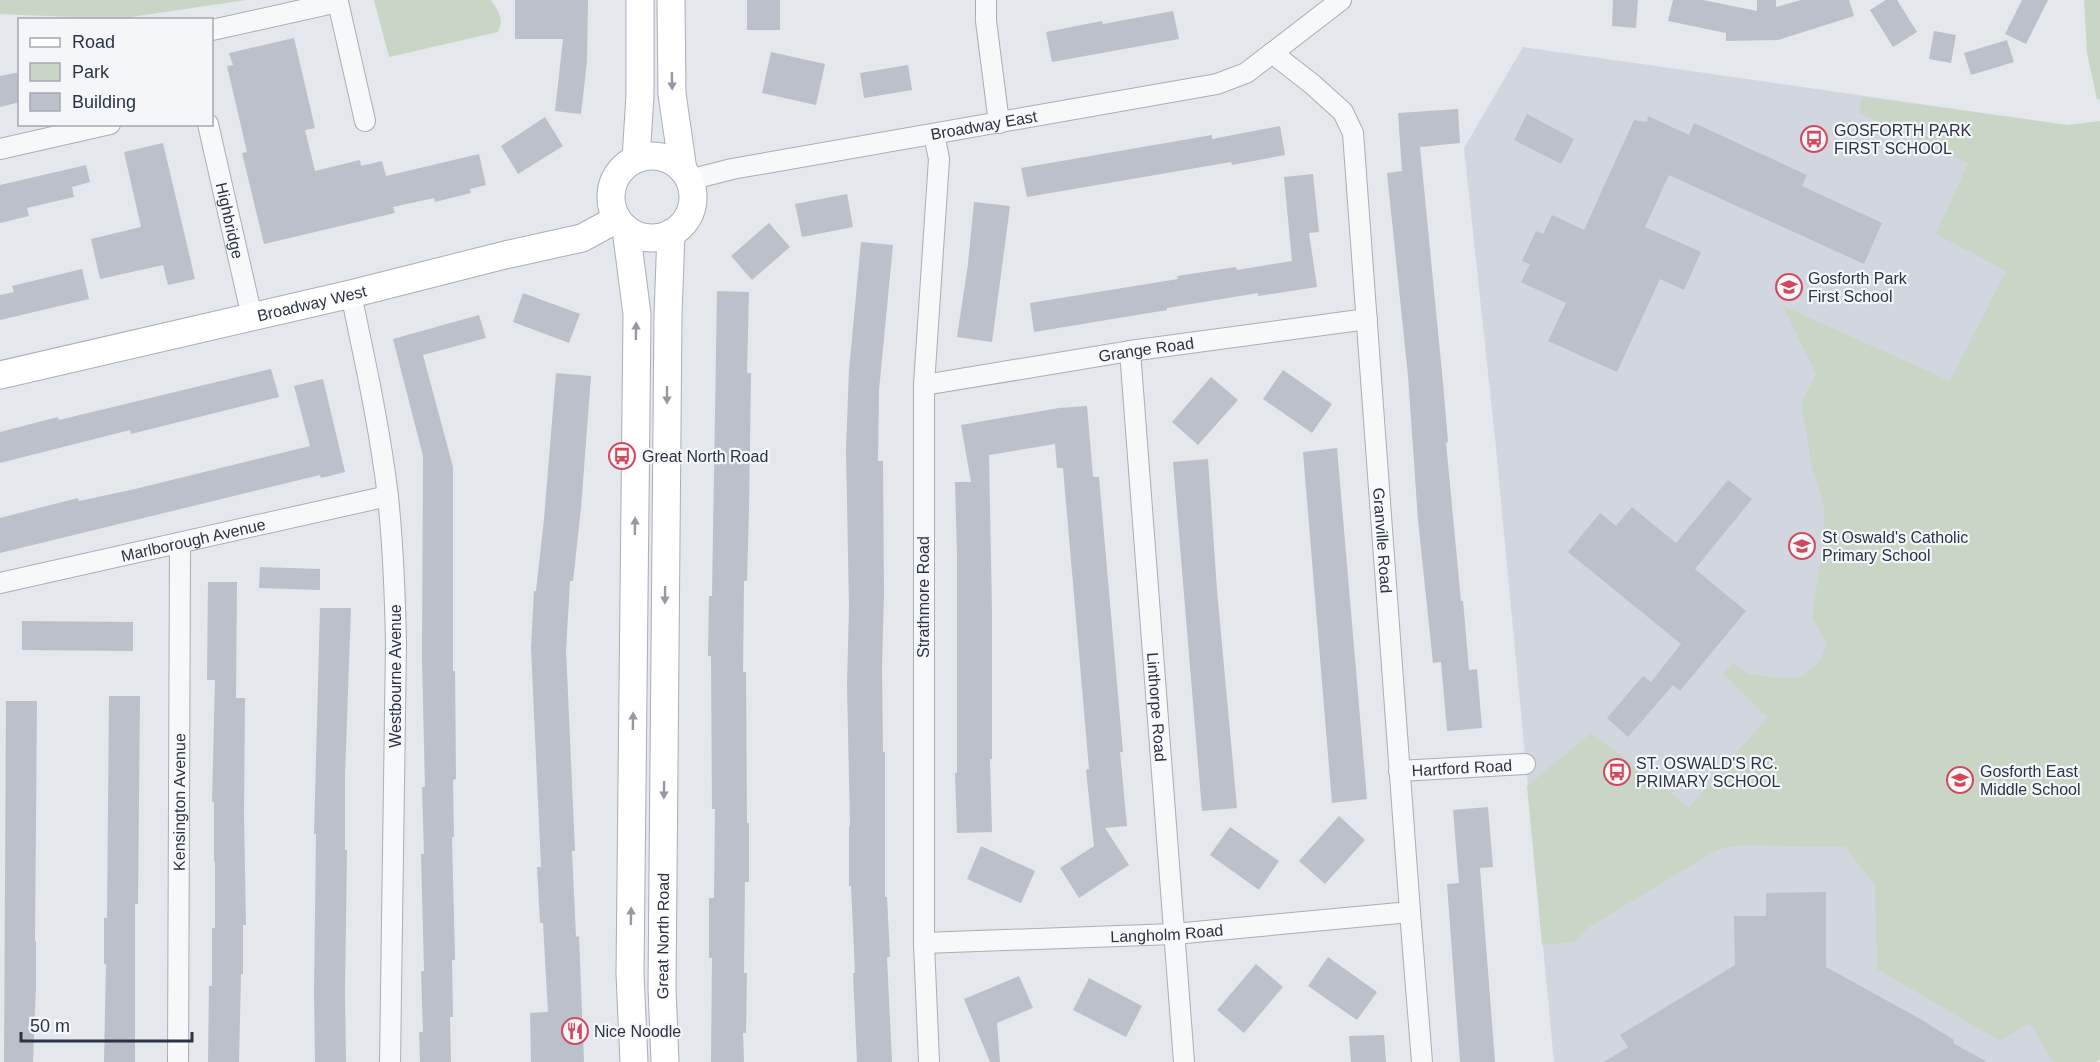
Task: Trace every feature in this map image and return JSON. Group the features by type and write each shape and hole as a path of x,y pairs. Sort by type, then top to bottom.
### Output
{"main road":[{"path":"640,0 640,95 636,159 649,156 661,157 673,162 686,175"},
{"path":"622,224 637,235 648,238 671,233 689,216 693,198 686,175 672,94 671,0"},
{"name":"Great North Road","path":"634,1062 630,962 637,314 622,224 612,206 611,192 620,172 636,159"},
{"name":"Broadway West","path":"0,375 582,238 622,224"},
{"name":"Great North Road","path":"665,1062 662,976 668,315 671,233"}],"street":[{"path":"986,0 986,21 999,123"},
{"name":"Broadway East","path":"686,175 732,169 1217,84 1246,73 1341,0"},
{"path":"213,30 338,2 365,121"},
{"name":"Granville Road","path":"1272,53 1343,112 1353,133 1422,1062"},
{"path":"0,149 101,126"},
{"name":"Highbridge","path":"208,126 252,317"},
{"name":"Strathmore Road","path":"929,1062 924,943 924,385 939,159 934,134"},
{"name":"Westbourne Avenue","path":"351,294 369,381 388,496 395,585 390,1062"},
{"name":"Grange Road","path":"924,385 1130,351 1367,319"},
{"name":"Linthorpe Road","path":"1130,351 1184,1062"},
{"name":"Marlborough Avenue","path":"0,583 388,496"},
{"name":"Kensington Avenue","path":"178,1062 180,543"},
{"name":"Hartford Road","path":"1399,771 1525,764"},
{"name":"Langholm Road","path":"924,943 1174,934 1410,912"}],"shaded area":[{"path":"1523,47 2067,125 2100,215 2100,1059 2096,1062 1554,1062 1495,438 1464,148"}],"green space":[{"path":"0,0 246,0 125,18 0,14"},
{"path":"374,0 491,0 500,15 501,23 498,32 389,57"},
{"path":"2084,0 2100,0 2100,99 2097,100 2087,53"},
{"path":"1862,97 2067,125 2100,121 2100,1059 2096,1062 2053,1062 2030,1023 2000,1041 1877,969 1875,885 1845,847 1739,845 1717,850 1589,927 1574,942 1542,945 1527,786 1591,733 1689,807 1768,717 1723,674 1733,663 1748,674 1777,678 1801,677 1819,663 1827,645 1812,616 1824,540 1824,506 1812,467 1801,404 1816,374 1783,306 1950,381 2006,271 1936,234 1968,163 1859,113"}],"building":[{"path":"515,0 588,0 587,61 581,114 555,111 563,39 515,39"},
{"path":"747,0 780,0 780,30 747,30"},
{"path":"1613,0 1638,0 1636,28 1612,26"},
{"path":"1673,0 1703,0 1757,11 1757,0 1776,0 1776,7 1801,0 1849,0 1854,16 1778,40 1726,41 1726,33 1668,21"},
{"path":"1886,0 1897,0 1917,32 1893,47 1870,10"},
{"path":"2022,0 2048,0 2026,44 2005,34"},
{"path":"1173,11 1179,39 1052,62 1046,32"},
{"path":"1934,31 1956,35 1951,63 1929,59"},
{"path":"294,38 315,128 305,130 315,171 360,160 361,166 382,161 386,176 479,154 486,185 470,189 471,193 435,202 434,198 393,207 395,213 264,244 242,153 247,152 227,66 233,65 229,53"},
{"path":"2007,40 2014,62 1971,75 1964,53"},
{"path":"771,52 825,64 816,105 762,93"},
{"path":"908,65 912,90 864,98 860,73"},
{"path":"18,72 18,102 0,107 0,76"},
{"path":"1458,109 1460,143 1420,147 1461,601 1463,601 1469,670 1477,669 1482,728 1447,731 1441,662 1433,663 1418,520 1408,376 1387,173 1402,171 1398,113"},
{"path":"1527,114 1574,139 1561,164 1514,140"},
{"path":"1648,116 1689,135 1694,123 1807,175 1802,186 1882,223 1864,264 1669,175 1645,227 1701,252 1684,290 1660,279 1617,372 1548,341 1566,303 1521,282 1530,264 1522,261 1536,231 1543,234 1552,215 1584,230 1634,120 1647,122"},
{"path":"545,117 563,146 518,174 501,146"},
{"path":"1280,126 1285,155 1027,197 1021,168 1212,135 1212,139"},
{"path":"163,143 195,279 168,285 163,265 100,279 91,239 141,227 124,152"},
{"path":"86,165 90,182 72,187 74,197 27,208 29,216 0,223 0,185"},
{"path":"1313,174 1319,232 1309,233 1317,287 1258,296 1258,293 1034,332 1030,303 1178,279 1177,276 1236,267 1237,270 1292,261 1284,177"},
{"path":"847,194 853,227 802,237 795,204"},
{"path":"974,202 1010,206 992,342 957,337"},
{"path":"769,223 790,247 752,280 731,256"},
{"path":"861,242 893,245 879,390 878,461 883,461 882,667 883,752 885,752 885,897 887,897 890,957 887,957 892,1062 857,1062 853,973 855,973 851,886 849,886 847,684 849,607 846,449 849,370"},
{"path":"82,269 89,299 0,320 0,295 14,292 12,286"},
{"path":"717,291 749,292 747,373 751,373 749,511 747,581 744,581 743,672 746,672 749,882 745,882 744,973 747,973 746,1033 743,1033 744,1062 711,1062 712,958 709,958 709,898 714,898 715,809 712,809 711,656 708,656 709,596 712,596"},
{"path":"523,293 580,314 569,343 513,322"},
{"path":"479,315 486,338 423,355 453,467 453,671 455,671 456,779 453,780 455,960 452,960 451,1062 420,1062 419,1032 423,1032 421,971 424,971 422,787 425,787 422,660 423,456 393,339"},
{"path":"271,369 279,397 131,434 130,430 0,463 0,432"},
{"path":"1283,370 1332,404 1312,433 1263,399"},
{"path":"556,373 591,376 581,508 573,581 570,581 566,650 575,851 572,851 576,937 579,936 584,1062 531,1062 530,1013 548,1012 537,867 541,867 531,648 534,591 536,591 544,519"},
{"path":"1211,377 1238,400 1198,445 1172,422"},
{"path":"323,379 345,472 321,478 320,475 0,553 0,518 78,498 79,501 135,489 310,446 294,386"},
{"path":"1087,406 1093,477 1099,477 1123,752 1120,752 1127,826 1105,828 1129,865 1079,898 1060,868 1094,846 1063,468 1057,468 1055,444 989,455 992,832 957,833 955,482 971,482 961,425 1059,408"},
{"path":"1337,448 1367,799 1332,803 1303,452"},
{"path":"1208,459 1217,590 1237,808 1202,811 1173,462"},
{"path":"1728,480 1752,499 1695,569 1746,611 1680,691 1673,685 1628,737 1607,718 1643,676 1651,682 1681,644 1568,552 1600,513 1616,526 1632,507 1676,543"},
{"path":"260,567 320,569 320,590 259,588"},
{"path":"208,582 237,582 236,698 245,698 246,925 243,925 239,1062 208,1062 212,928 215,928 214,802 212,802 215,680 207,680"},
{"path":"320,608 351,608 345,775 346,1062 315,1062 316,834 314,834"},
{"path":"22,621 133,622 133,651 22,650"},
{"path":"109,696 140,696 138,904 135,904 135,1062 104,1062 106,964 104,964 104,918 107,918"},
{"path":"6,701 37,701 36,987 33,1062 4,1062"},
{"path":"1488,807 1493,867 1480,868 1495,1062 1460,1062 1447,884 1459,883 1453,810"},
{"path":"1339,816 1365,840 1325,884 1299,861"},
{"path":"1230,827 1279,861 1259,890 1210,855"},
{"path":"981,846 1035,871 1021,903 967,879"},
{"path":"1826,892 1826,967 1922,1020 1954,1040 1953,1043 1987,1062 1604,1062 1628,1047 1620,1035 1735,965 1734,916 1766,916 1766,893"},
{"path":"1328,957 1377,992 1357,1020 1308,986"},
{"path":"1256,964 1283,987 1244,1033 1217,1010"},
{"path":"1019,976 1033,1008 997,1023 1000,1062 990,1062 964,999"},
{"path":"1089,978 1142,1006 1126,1037 1073,1010"},
{"path":"1384,1035 1386,1062 1351,1062 1349,1036"}],"place":[{"name":"GOSFORTH PARK FIRST SCHOOL","path":"1814,139"},
{"name":"Gosforth Park First School","path":"1789,287"},
{"name":"Great North Road","path":"622,456"},
{"name":"St Oswald's Catholic Primary School","path":"1802,546"},
{"name":"ST. OSWALD'S RC. PRIMARY SCHOOL","path":"1617,772"},
{"name":"Gosforth East Middle School","path":"1960,780"},
{"name":"Nice Noodle","path":"575,1031"}]}
